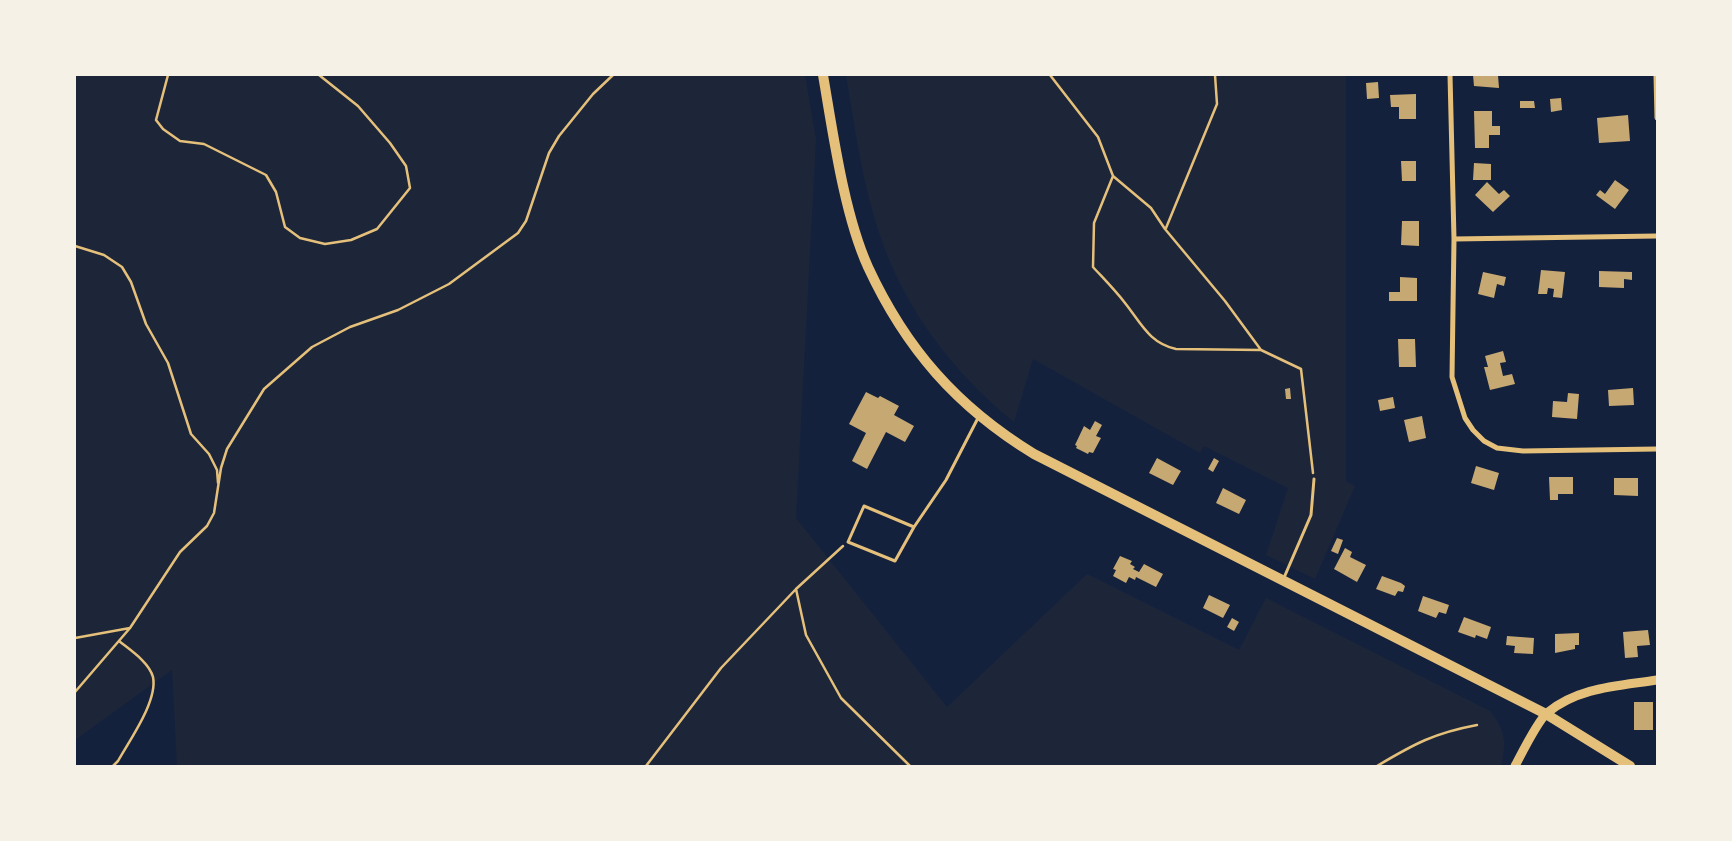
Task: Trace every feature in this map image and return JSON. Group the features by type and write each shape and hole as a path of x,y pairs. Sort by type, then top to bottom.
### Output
{"main road":[{"path":"823,75 848,205 868,266 901,327 923,359 940,380 979,417 999,433 1034,454 1546,714 1630,766"}],"street":[{"path":"1450,75 1454,239 1452,377 1459,402 1473,430 1484,441 1497,448 1523,451 1657,449"},
{"path":"1656,75 1657,118"},
{"path":"1454,239 1657,236"},
{"path":"1515,766 1546,714 1584,692 1657,680"}],"lane":[{"path":"914,528 864,506 848,542 895,561 914,528 946,480 979,417"},
{"path":"1283,580 1311,515 1314,479"}],"path":[{"path":"168,75 156,120 163,129 180,141 204,144 266,175 276,192 285,227 300,238 325,244 351,240 377,228 410,188 406,166 390,144 358,106 319,75"},
{"path":"75,692 130,628 180,552 207,526 214,513 227,449 264,389 312,347 350,327 398,310 449,284 518,233 526,221 549,153 559,136 593,94 613,75"},
{"path":"1050,75 1098,137 1113,176 1151,208 1165,229 1225,301 1261,350"},
{"path":"1165,229 1217,104 1215,75"},
{"path":"1113,176 1094,223 1093,267 1127,306 1143,331 1162,346 1176,349 1261,350 1301,369 1314,479"},
{"path":"75,246 104,255 122,267 131,282 146,324 168,363 191,434 210,454 217,470 218,487"},
{"path":"646,766 721,668 796,589 848,542"},
{"path":"796,589 806,635 841,698 910,766"},
{"path":"75,638 130,628"},
{"path":"113,766 118,761 152,699 153,677 144,662 119,641"},
{"path":"1377,766 1418,742 1446,730 1477,725"}],"shaded area":[{"path":"75,75 805,75 816,139 796,518 947,707 1087,574 1239,650 1266,598 1490,711 1502,730 1504,750 1501,766 177,766 172,670 75,740"},
{"path":"846,75 1346,75 1346,481 1355,486 1315,579 1266,555 1288,488 1204,446 1200,453 1033,359 1014,422 989,401 967,378 946,354 910,302 883,244 864,179"}],"building":[{"path":"1473,75 1498,75 1499,88 1474,86"},
{"path":"1378,82 1379,98 1367,99 1366,83"},
{"path":"1416,94 1416,119 1399,119 1399,107 1391,107 1390,95"},
{"path":"1561,98 1562,110 1551,112 1550,99"},
{"path":"1520,101 1534,101 1535,108 1520,108"},
{"path":"1474,111 1492,111 1492,126 1500,126 1500,135 1489,135 1489,148 1475,148"},
{"path":"1628,115 1630,141 1599,143 1597,118"},
{"path":"1401,161 1416,161 1416,181 1402,181"},
{"path":"1474,163 1491,164 1491,180 1473,180"},
{"path":"1615,180 1629,190 1615,209 1596,195 1600,190 1605,194"},
{"path":"1487,182 1499,194 1504,190 1510,196 1493,212 1475,195"},
{"path":"1402,221 1419,221 1419,246 1401,245"},
{"path":"1541,270 1565,272 1562,298 1553,297 1554,289 1548,288 1547,294 1538,294"},
{"path":"1599,271 1632,272 1632,280 1624,279 1624,288 1599,287"},
{"path":"1483,272 1506,277 1504,286 1497,284 1494,298 1478,294"},
{"path":"1400,277 1417,278 1417,301 1389,301 1389,292 1400,292"},
{"path":"1398,339 1415,339 1416,367 1399,367"},
{"path":"1503,351 1506,362 1500,363 1503,376 1512,374 1515,384 1490,390 1484,367 1488,367 1485,356"},
{"path":"1290,388 1291,399 1286,399 1285,389"},
{"path":"1633,388 1634,405 1609,406 1608,390"},
{"path":"866,392 878,398 880,396 899,406 894,415 914,426 905,442 886,432 867,469 852,461 866,433 849,424"},
{"path":"1568,393 1579,394 1577,419 1552,417 1553,401 1567,402"},
{"path":"1393,397 1395,408 1380,411 1378,400"},
{"path":"1422,416 1426,438 1409,442 1404,420"},
{"path":"1095,421 1102,425 1096,436 1101,438 1093,453 1089,452 1088,454 1076,448 1077,446 1075,445 1084,426 1090,430"},
{"path":"1157,458 1181,471 1173,485 1149,473"},
{"path":"1214,458 1219,461 1213,472 1208,469"},
{"path":"1476,466 1499,473 1494,490 1471,483"},
{"path":"1549,477 1573,477 1573,494 1558,494 1558,500 1550,500"},
{"path":"1614,478 1638,478 1638,496 1614,495"},
{"path":"1223,488 1246,500 1239,514 1216,503"},
{"path":"1337,538 1343,540 1338,554 1331,551"},
{"path":"1345,548 1352,552 1350,557 1366,565 1357,582 1334,569"},
{"path":"1120,556 1132,561 1130,564 1135,567 1133,569 1139,572 1144,564 1163,574 1156,587 1136,577 1135,580 1129,577 1126,583 1113,576 1116,570 1113,569"},
{"path":"1382,576 1405,586 1403,592 1398,591 1395,596 1376,589"},
{"path":"1209,595 1230,605 1223,618 1203,608"},
{"path":"1423,596 1449,605 1446,614 1439,612 1436,618 1418,611"},
{"path":"1464,617 1491,627 1487,639 1476,635 1475,638 1458,632"},
{"path":"1232,618 1239,622 1234,631 1227,627"},
{"path":"1648,630 1650,645 1637,646 1638,657 1625,658 1623,632"},
{"path":"1579,633 1579,645 1575,645 1575,649 1555,653 1555,634"},
{"path":"1507,636 1534,638 1533,654 1514,653 1515,646 1506,645"},
{"path":"1634,702 1653,702 1653,730 1634,730"}]}
